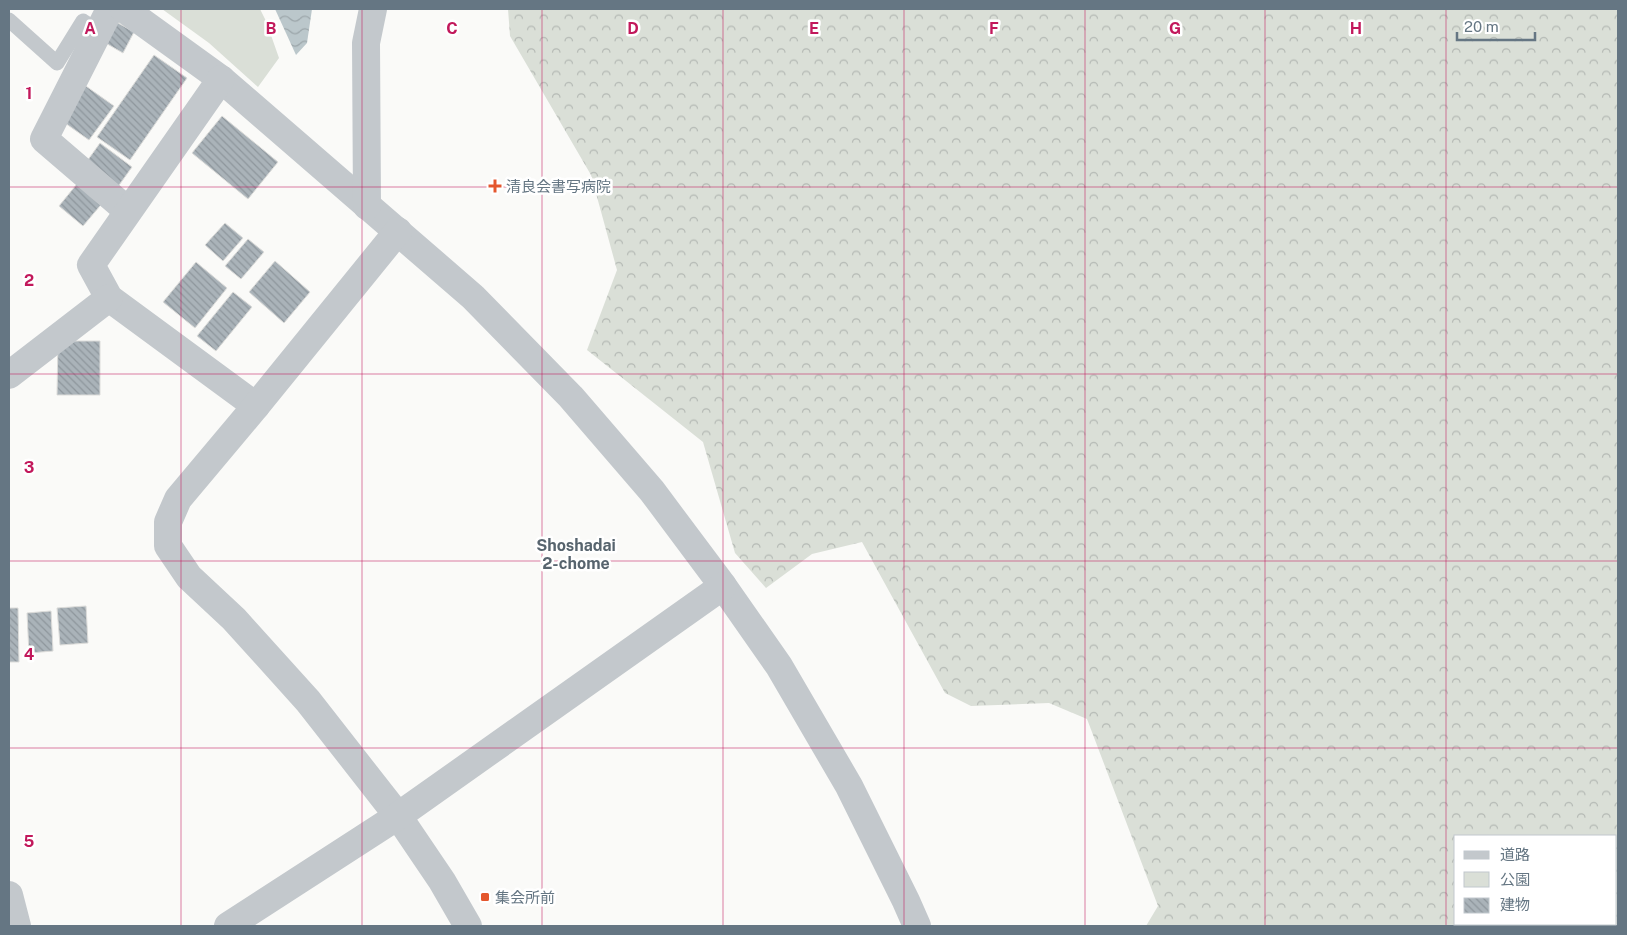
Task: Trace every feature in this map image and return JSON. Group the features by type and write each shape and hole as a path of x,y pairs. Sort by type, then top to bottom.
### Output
{"street":[{"path":"124,9 221,80 398,231 473,297 571,397 652,491 723,586 779,666 849,786 917,926"},
{"path":"367,206 366,42 373,9"},
{"path":"105,20 44,139 128,211"},
{"path":"221,80 91,265 109,298 256,406"},
{"path":"398,231 178,499 168,522 168,546 189,577 234,619 308,701 398,816 442,882 468,926"},
{"path":"9,376 109,298"},
{"path":"228,926 398,816 723,586"},
{"path":"9,895 17,926"}],"lane":[{"path":"9,20 57,63 83,21 105,20"}],"green space":[{"path":"162,9 260,9 279,58 258,87 209,43"},
{"path":"508,9 1618,9 1618,926 1146,926 1158,906 1087,719 1049,703 971,706 945,693 862,542 812,554 766,588 735,553 703,442 587,350 617,270 591,175 510,36"}],"water":[{"path":"275,9 312,9 307,43 296,55"}],"building":[{"path":"109,18 134,32 123,53 97,38"},
{"path":"154,55 187,78 130,160 97,137"},
{"path":"83,84 114,106 89,140 58,118"},
{"path":"222,116 278,162 248,199 192,153"},
{"path":"100,143 132,167 117,188 85,164"},
{"path":"81,179 105,200 83,226 59,206"},
{"path":"225,223 243,238 223,261 205,245"},
{"path":"248,239 264,252 241,279 225,266"},
{"path":"275,261 310,292 284,323 249,292"},
{"path":"196,262 227,288 195,328 163,302"},
{"path":"233,292 252,307 216,351 197,336"},
{"path":"58,341 100,341 100,395 57,395"},
{"path":"86,606 88,643 60,645 57,608"},
{"path":"9,608 18,608 19,662 9,662"},
{"path":"51,611 53,651 29,653 27,613"}],"place":[{"name":"清良会書写病院","path":"495,186"},
{"name":"集会所前","path":"485,897"}],"district":[{"name":"Shoshadai 2-chome","path":"576,554"}]}
